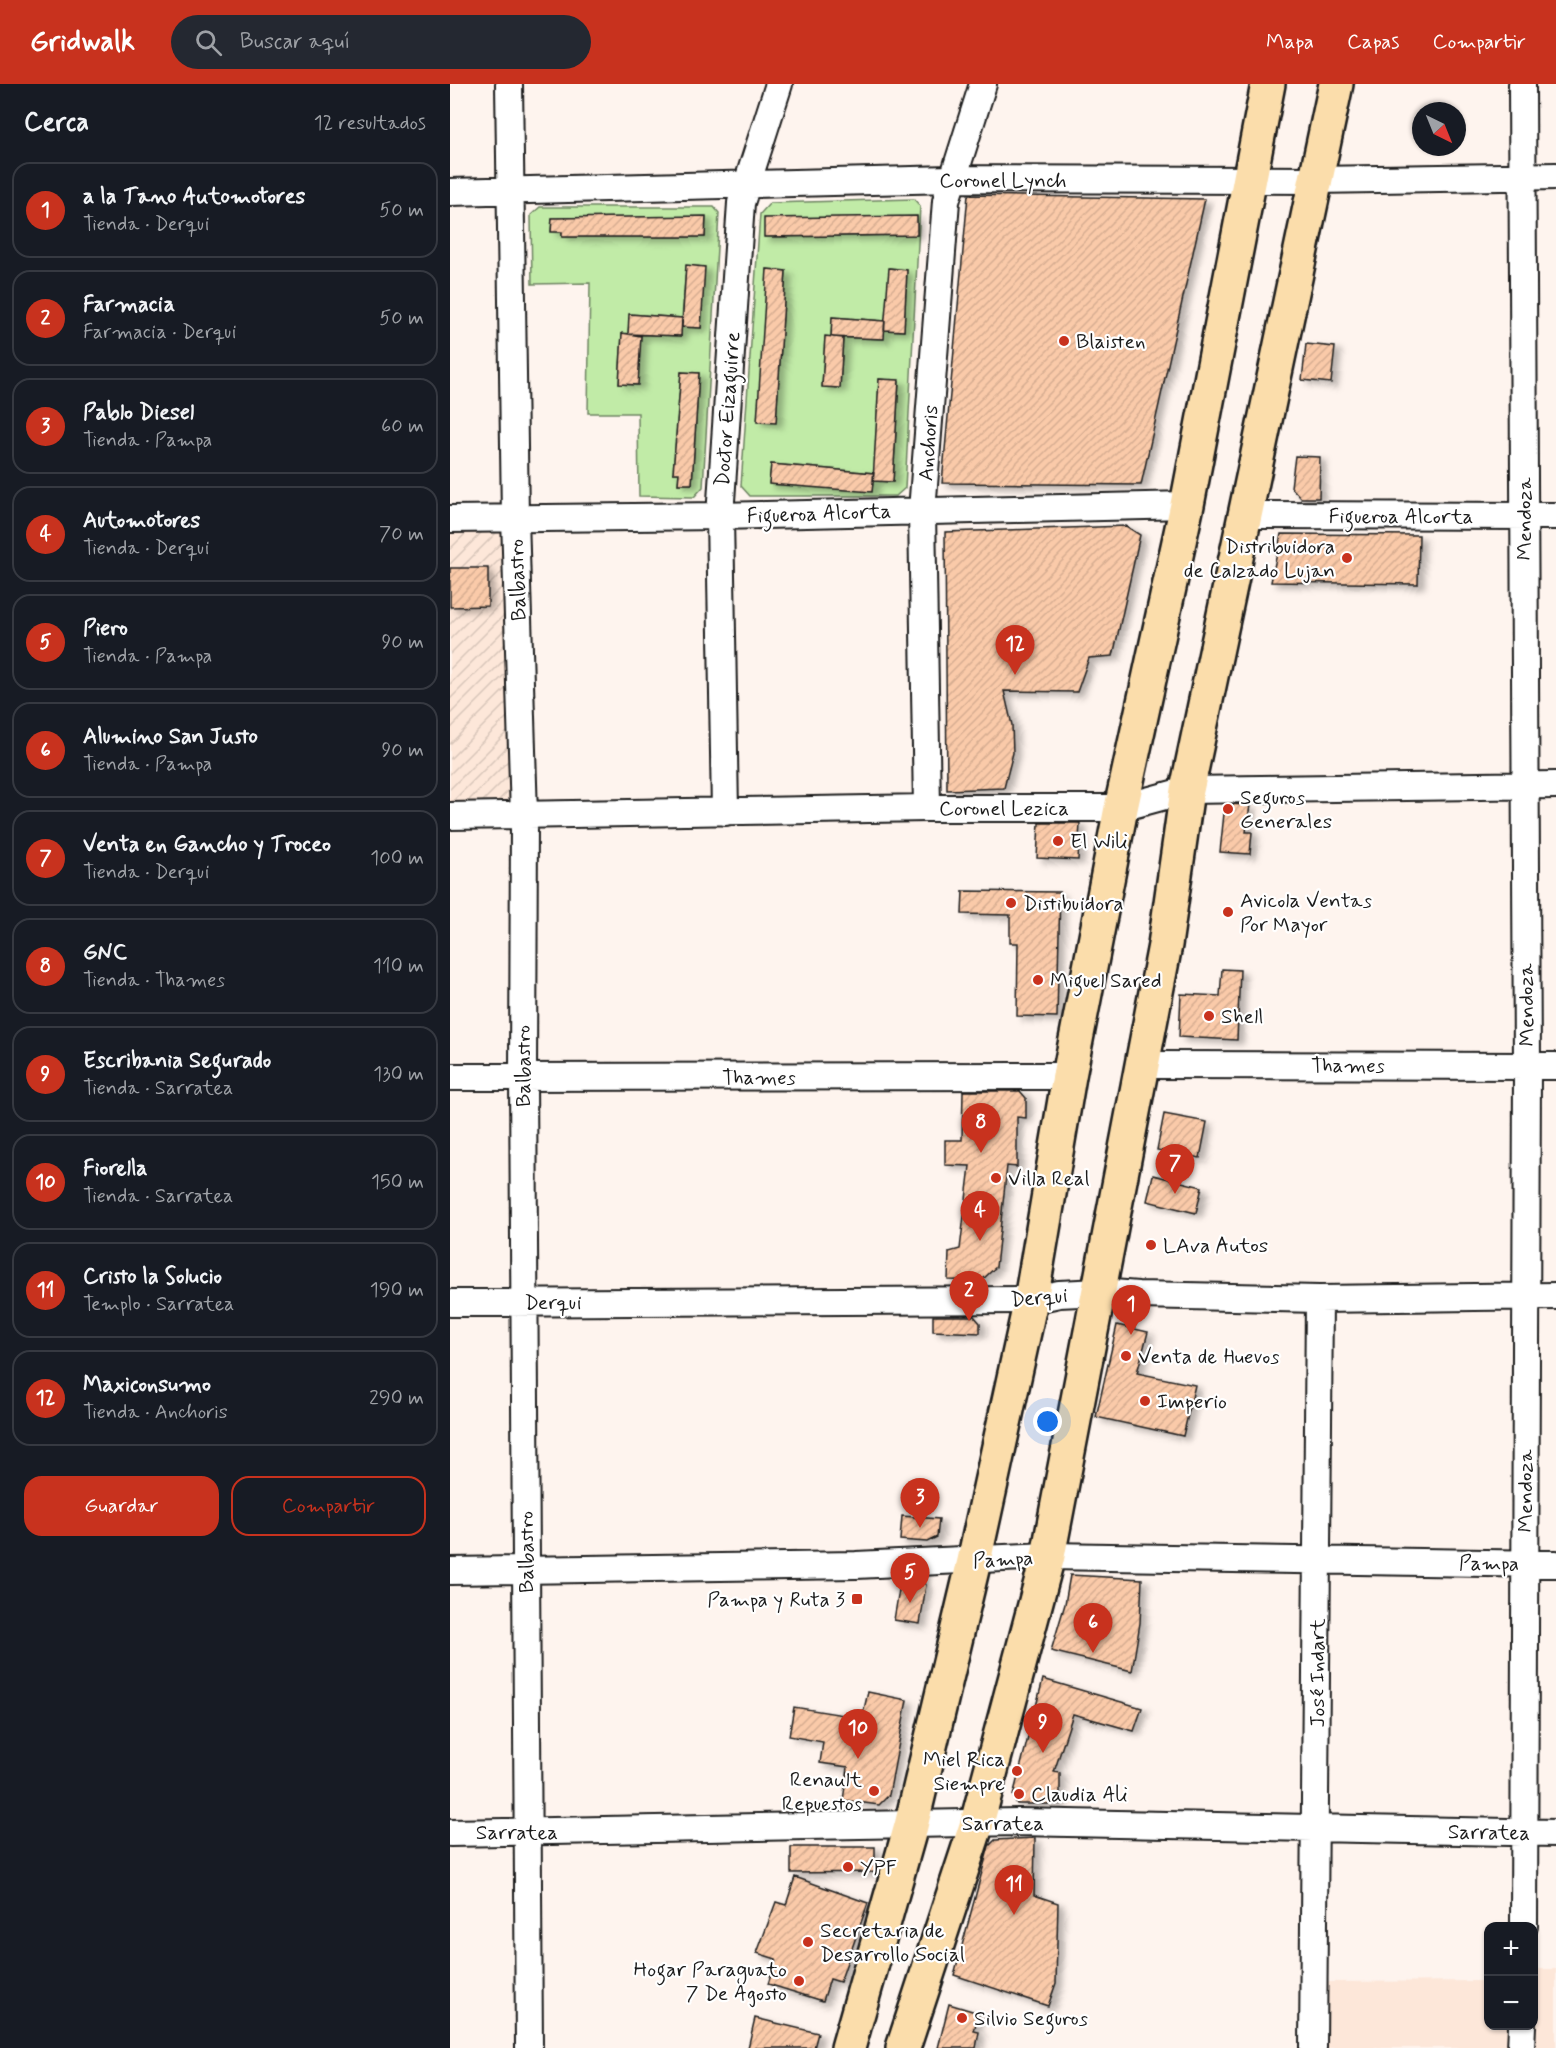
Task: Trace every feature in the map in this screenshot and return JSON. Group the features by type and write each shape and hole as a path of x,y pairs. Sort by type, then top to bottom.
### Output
{"highway":[{"path":"848,2048 911,1826 974,1561 1030,1300 1068,1076 1121,808 1187,505 1268,84"},
{"path":"903,2048 977,1823 1048,1556 1100,1292 1140,1065 1165,945 1187,790 1336,84"}],"street":[{"name":"Balbastro","path":"509,84 515,518 524,816 526,1832 529,2048"},
{"name":"Doctor Eizaguirre","path":"725,812 720,516 741,203 779,84"},
{"name":"Anchoris","path":"927,808 922,510 946,201 951,179 983,84"},
{"name":"Mendoza","path":"1522,84 1527,1066 1524,1922"},
{"name":"Coronel Lynch","path":"450,192 951,179 1315,180 1556,176"},
{"name":"Figueroa Alcorta","path":"450,519 720,516 1187,505"},
{"name":"Figueroa Alcorta","path":"1246,515 1556,516"},
{"name":"Coronel Lezica","path":"450,816 927,808 1121,808 1187,790 1556,785"},
{"name":"Thames","path":"1140,1065 1556,1066"},
{"name":"Thames","path":"450,1077 1068,1076"},
{"name":"Derqui","path":"450,1303 1030,1300 1059,1294 1100,1292 1319,1299 1556,1296"},
{"name":"José Indart","path":"1313,2048 1317,1829 1319,1299"},
{"name":"Pampa","path":"450,1571 974,1561 1048,1556 1556,1564"},
{"name":"Sarratea","path":"450,1833 977,1823 1556,1833"},
{"path":"1521,2048 1522,2030"}],"shaded area":[{"path":"450,530 499,530 504,533 511,796 505,804 450,806"},
{"path":"1538,1969 1556,1969 1556,2048 1529,2048 1533,2030 1538,2030"},
{"path":"1484,1981 1484,2030 1513,2030 1513,2048 1323,2048 1324,1982"}],"green space":[{"path":"914,199 920,206 905,488 896,496 750,496 741,486 760,214 770,203","holes":["917,217 917,235 764,237","890,268 907,270 904,331 884,330 883,339 831,337 832,317 885,321","767,269 786,271 776,422","825,337 843,338 840,388 822,386","879,379 899,381 893,482 874,481","771,464 874,473 872,491 769,483"]},
{"path":"540,207 714,207 719,213 703,487 694,497 639,496 638,413 588,413 590,283 532,284 531,215","holes":["706,217 705,237 562,237 562,232 551,231 552,218","686,266 704,267 701,328 681,327 681,336 628,334 630,314 682,318","622,334 641,335 637,385 619,384","681,372 699,373 692,484 678,484 679,473 673,473"]}],"building":[{"name":"Blaisten","path":"968,195 1205,199 1141,485 942,483"},
{"path":"706,216 705,237 562,237 562,232 551,232 552,218"},
{"path":"917,216 917,235 764,237 764,218"},
{"path":"686,265 705,267 701,328 682,327"},
{"path":"889,268 907,270 904,331 884,330"},
{"path":"767,269 786,271 776,423 757,422"},
{"path":"629,314 682,318 681,336 628,334"},
{"path":"832,317 885,321 884,339 831,337"},
{"path":"622,333 641,336 638,385 619,384"},
{"path":"825,336 843,338 840,388 822,387"},
{"path":"1306,344 1335,347 1331,383 1302,380"},
{"path":"681,372 699,373 692,484 678,484 679,473 673,473"},
{"path":"879,379 899,380 893,482 873,481"},
{"path":"1295,456 1320,457 1319,498 1301,498 1291,487"},
{"path":"771,464 874,473 872,492 769,484"},
{"path":"1126,526 1140,535 1113,656 1089,658 1077,692 1004,691 1012,725 1013,753 1004,788 947,790 945,532"},
{"name":"Distribuidora de Calzado Lujan","path":"1281,534 1419,535 1418,584 1271,582"},
{"path":"450,568 488,568 488,606 450,607"},
{"path":"1225,804 1250,805 1246,832 1252,832 1250,854 1220,852"},
{"name":"El Wili","path":"1039,823 1080,823 1078,860 1037,858"},
{"path":"963,891 1060,892 1057,1017 1017,1016 1018,943 1010,943 1010,915 962,914"},
{"name":"Shell","path":"1222,969 1240,970 1237,1040 1179,1037 1181,994 1220,996"},
{"path":"963,1091 1020,1091 1026,1098 1026,1118 1017,1117 1017,1167 1007,1166 996,1267 981,1281 948,1280 949,1252 960,1249 970,1166 945,1165 945,1140 962,1140"},
{"path":"1164,1114 1207,1122 1200,1158 1157,1150"},
{"path":"1153,1175 1202,1187 1196,1213 1147,1201"},
{"path":"933,1316 974,1316 980,1323 980,1333 933,1331"},
{"name":"Imperio","path":"1117,1325 1148,1332 1137,1373 1195,1385 1183,1436 1096,1417"},
{"path":"902,1516 939,1519 937,1537 927,1542 900,1540"},
{"path":"1070,1575 1142,1579 1140,1623 1132,1671 1051,1651 1065,1604"},
{"path":"918,1577 926,1585 920,1624 894,1620 901,1578"},
{"path":"1043,1679 1142,1708 1134,1731 1073,1714 1054,1772 1060,1773 1060,1804 1017,1804 1013,1796"},
{"path":"868,1692 907,1700 889,1795 879,1805 843,1800 848,1767 820,1763 823,1742 789,1736 794,1707 862,1718"},
{"path":"1035,1838 1034,1895 1058,1903 1056,1983 1048,2006 954,1975 989,1846 995,1840"},
{"path":"791,1847 875,1847 875,1872 791,1873"},
{"path":"795,1877 868,1903 840,1982 830,1979 823,2001 768,1984 776,1959 757,1953 776,1902 786,1905"},
{"path":"949,2004 979,2013 974,2031 979,2032 976,2048 938,2048"},
{"path":"755,2018 818,2033 814,2048 748,2048"}],"place":[{"name":"Blaisten","path":"1064,341"},
{"name":"Distribuidora de Calzado Lujan","path":"1347,558"},
{"name":"Maxiconsumo","path":"1015,675"},
{"name":"Seguros Generales","path":"1228,809"},
{"name":"El Wili","path":"1058,841"},
{"name":"Distibuidora","path":"1011,903"},
{"name":"Avicola Ventas Por Mayor","path":"1228,912"},
{"name":"Miguel Sared","path":"1038,980"},
{"name":"Shell","path":"1209,1016"},
{"name":"GNC","path":"981,1153"},
{"name":"Villa Real","path":"996,1178"},
{"name":"Venta en Gancho y Troceo","path":"1175,1194"},
{"name":"Automotores","path":"980,1241"},
{"name":"LAva Autos","path":"1151,1245"},
{"name":"Farmacia","path":"969,1321"},
{"name":"a la Tano Automotores","path":"1131,1335"},
{"name":"Venta de Huevos","path":"1126,1356"},
{"name":"Imperio","path":"1145,1401"},
{"name":"Pablo Diesel","path":"920,1528"},
{"name":"Pampa y Ruta 3","path":"857,1599"},
{"name":"Piero","path":"910,1603"},
{"name":"Alumino San Justo","path":"1093,1653"},
{"name":"Escribania Segurado","path":"1043,1753"},
{"name":"Fiorella","path":"858,1759"},
{"name":"Miel Rica Siempre","path":"1017,1771"},
{"name":"Renault Repuestos","path":"874,1791"},
{"name":"Claudia Ali","path":"1019,1794"},
{"name":"YPF","path":"848,1867"},
{"name":"Cristo la Solucio","path":"1014,1915"},
{"name":"Secretaria de Desarrollo Social","path":"808,1942"},
{"name":"Hogar Paraguato 7 De Agosto","path":"799,1981"},
{"name":"Silvio Seguros","path":"962,2018"}]}
